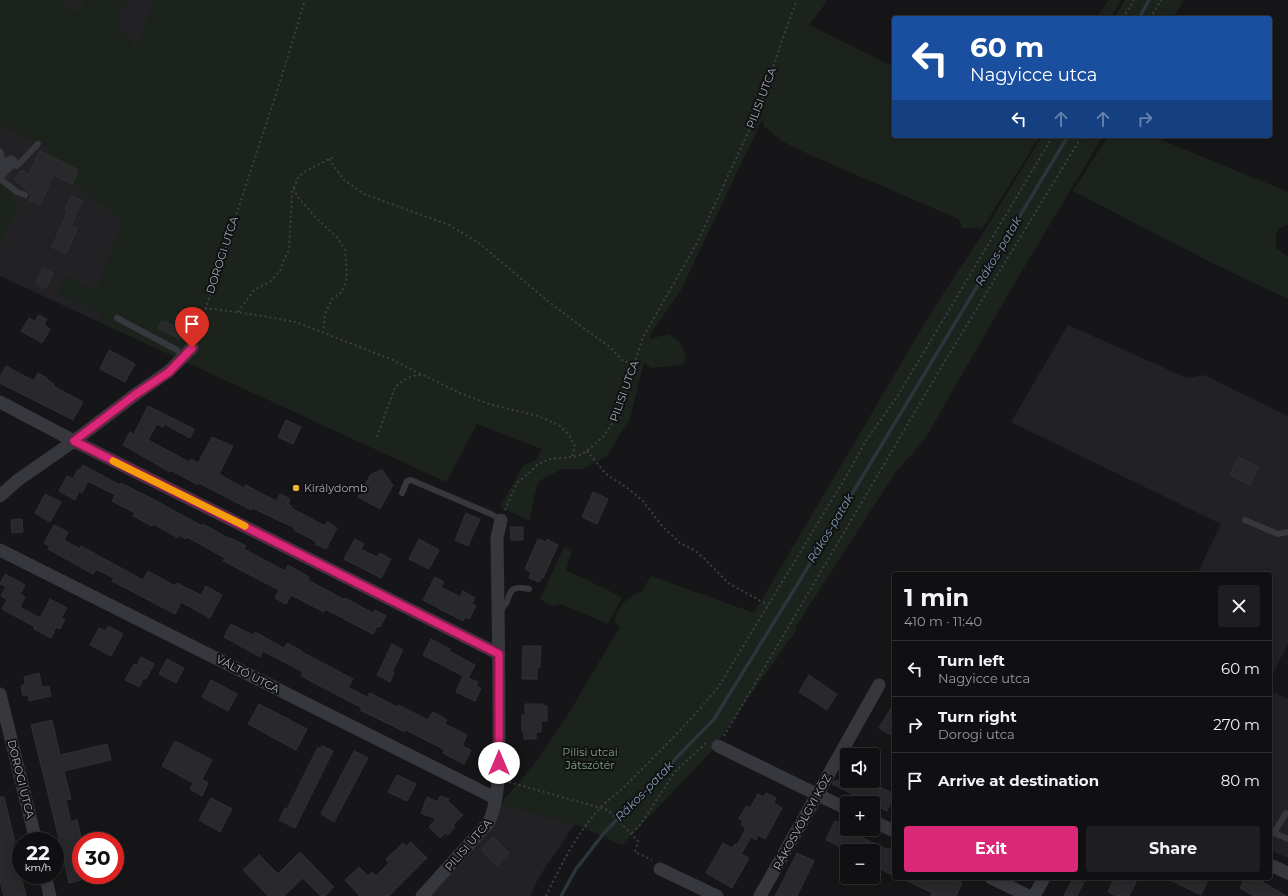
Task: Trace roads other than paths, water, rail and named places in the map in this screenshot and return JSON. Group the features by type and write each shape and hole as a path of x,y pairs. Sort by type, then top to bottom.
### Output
{"street":[{"path":"0,496 18,480 74,441 136,394 169,372 188,353"},
{"path":"0,402 74,441 499,654"},
{"name":"PILISI UTCA","path":"422,896 489,822 494,814 498,779 499,610 497,538 501,520"},
{"name":"VÁLTÓ UTCA","path":"0,550 495,798"},
{"name":"RÁKOSVÖLGYI KÖZ","path":"760,896 879,685"},
{"name":"DOROGI UTCA","path":"0,694 34,832"},
{"path":"718,746 840,806"},
{"path":"880,824 892,830"},
{"path":"1272,866 1288,873"},
{"path":"660,870 718,896"},
{"path":"996,880 1029,896"},
{"path":"1034,896 1043,880"},
{"path":"47,884 50,896"}],"lane":[{"path":"4,171 18,166 38,144"},
{"path":"0,151 4,171 17,192 25,195"},
{"path":"117,318 177,350 188,353"},
{"path":"402,493 407,481 411,480 491,514 501,520"},
{"path":"1245,520 1278,534 1288,532"},
{"path":"499,610 504,608 512,590 518,587 529,589"},
{"path":"1288,814 1286,813 1272,832 1288,839"}],"waterway":[{"name":"Rákos-patak","path":"1140,16 1149,0"},
{"name":"Rákos-patak","path":"561,896 576,869 604,833 714,719 797,585 1067,138"}],"place":[{"name":"Királydomb","path":"296,488"}],"park label":[{"name":"Pilisi utcai Játszótér","path":"590,758"}]}
